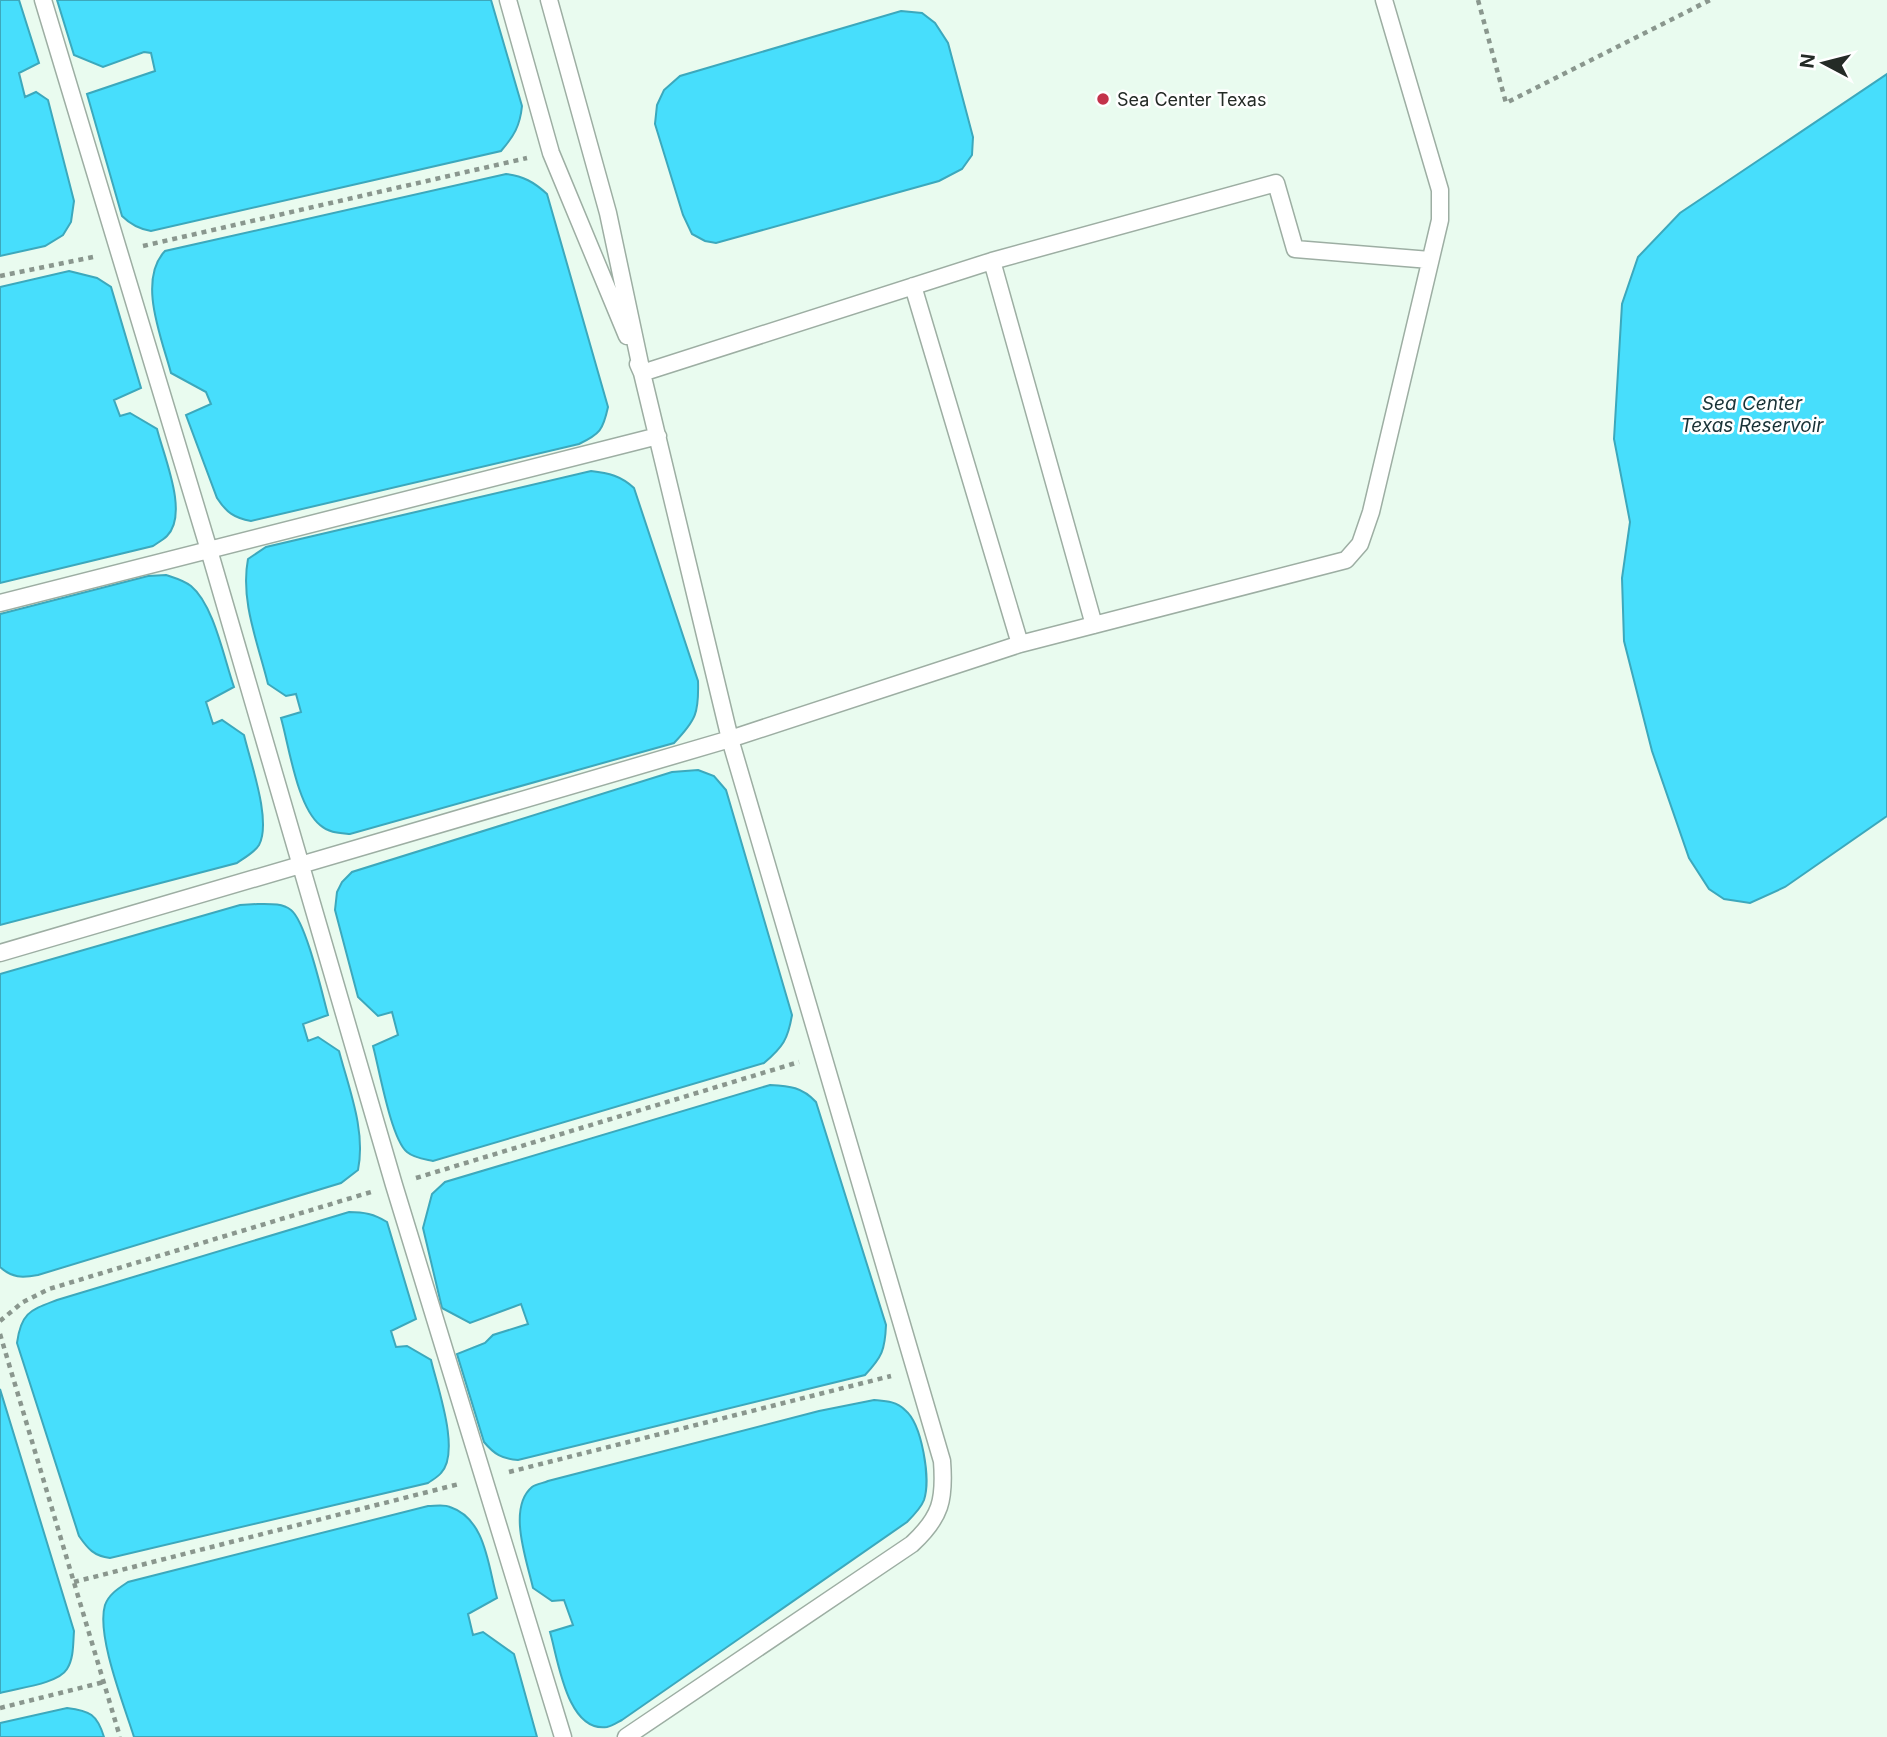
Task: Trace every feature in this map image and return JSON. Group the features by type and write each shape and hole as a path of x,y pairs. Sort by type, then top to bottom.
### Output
{"lane":[{"path":"43,0 209,550 394,1185 563,1737"},
{"path":"508,0 551,153 642,373"},
{"path":"549,0 608,213 642,373 730,739 942,1461 944,1487 939,1511 912,1544 626,1737"},
{"path":"0,953 730,739 1020,644 1346,560 1360,544 1371,512 1440,220 1440,190 1384,0"},
{"path":"642,373 992,261 1276,183 1295,249 1430,260"},
{"path":"992,261 1094,625"},
{"path":"912,286 1020,644"},
{"path":"0,603 658,436"}],"path":[{"path":"1478,0 1506,103 1710,0"},
{"path":"0,276 551,153"},
{"path":"0,1334 120,1737"},
{"path":"0,1708 104,1682"}],"water":[{"path":"0,0 19,0 39,63 19,73 25,97 36,92 48,100 74,201 71,222 63,235 45,246 0,256"},
{"path":"57,0 491,0 522,106 520,119 513,135 501,151 151,231 139,228 122,216 87,94 155,71 151,53 144,52 103,67 74,55"},
{"path":"901,11 922,13 935,23 948,43 973,137 972,155 962,169 939,181 716,243 692,234 683,215 655,124 657,105 664,90 680,76"},
{"name":"Sea Center Texas Reservoir","path":"1887,74 1887,816 1785,887 1750,903 1724,899 1709,889 1689,858 1652,751 1624,641 1622,578 1630,522 1614,439 1622,304 1638,257 1680,213"},
{"path":"506,174 528,180 547,194 608,407 600,430 579,444 251,521 227,511 217,498 186,415 211,404 206,392 171,373 158,327 152,293 153,278 157,263 165,251"},
{"path":"69,271 97,278 111,287 141,388 114,400 120,416 130,413 157,429 173,485 176,514 167,536 153,546 0,583 0,287"},
{"path":"591,471 614,476 634,488 698,681 697,709 692,722 674,743 350,834 323,828 305,804 281,718 301,712 296,694 286,696 268,684 255,638 246,590 248,559 266,547"},
{"path":"166,575 188,584 199,595 217,633 234,687 206,702 213,724 222,720 244,735 262,807 262,834 259,845 237,863 0,925 0,614 148,576"},
{"path":"698,770 714,776 726,790 792,1015 789,1030 780,1047 764,1063 433,1161 407,1152 401,1145 391,1119 373,1046 398,1035 392,1012 378,1016 358,997 335,910 337,892 342,882 352,872 672,772"},
{"path":"271,904 291,910 297,917 308,943 328,1015 303,1024 308,1041 318,1037 339,1051 358,1125 358,1170 341,1183 38,1275 18,1276 4,1271 0,1267 0,974 240,905"},
{"path":"770,1085 795,1088 816,1102 886,1325 882,1353 875,1363 865,1375 518,1460 495,1453 484,1442 457,1354 485,1343 493,1335 528,1324 521,1304 470,1323 442,1308 423,1228 432,1194 445,1182"},
{"path":"349,1212 369,1214 387,1222 416,1319 391,1331 396,1347 407,1346 431,1360 448,1435 447,1463 441,1473 428,1483 110,1558 92,1551 79,1536 17,1343 25,1318 34,1310 57,1300"},
{"path":"0,1389 74,1631 71,1660 62,1674 46,1682 0,1693"},
{"path":"874,1400 902,1407 916,1427 924,1452 926,1491 921,1506 914,1515 622,1720 607,1727 593,1726 582,1718 566,1692 550,1632 573,1625 564,1600 552,1601 533,1588 523,1550 521,1508 532,1487 819,1411"},
{"path":"428,1506 448,1506 462,1513 471,1522 484,1545 497,1598 468,1614 473,1635 483,1632 514,1654 537,1737 134,1737 112,1670 104,1634 105,1605 118,1589 128,1582"},
{"path":"67,1708 92,1715 99,1723 104,1737 0,1737 0,1723"}],"place":[{"name":"Sea Center Texas","path":"1103,99"}]}
